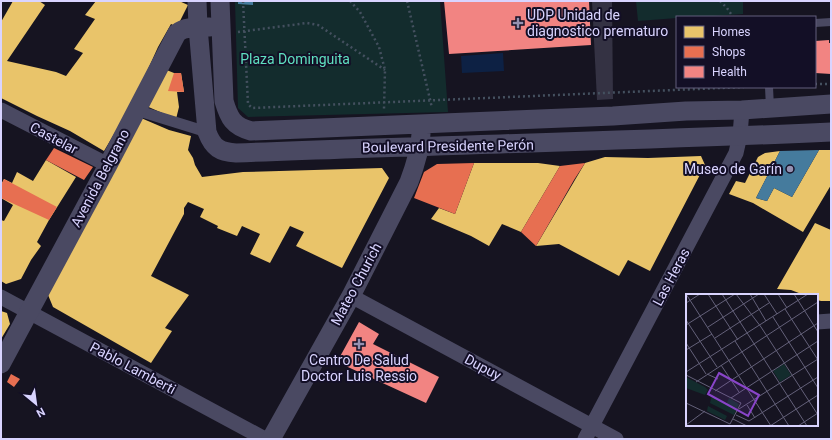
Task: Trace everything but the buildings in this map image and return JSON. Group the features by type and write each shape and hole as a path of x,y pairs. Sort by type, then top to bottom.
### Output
{"street":[{"path":"136,110 207,132 197,1"},
{"name":"Boulevard Presidente Perón","path":"220,1 224,101 228,114 240,128 251,130 614,116 831,104"},
{"name":"Avenida Belgrano","path":"1,364 108,165 176,33 181,30 198,27 222,30"},
{"name":"Castelar","path":"1,110 108,165"},
{"name":"Las Heras","path":"589,433 736,153 740,135 742,110"},
{"name":"Mateo Churich","path":"271,439 351,296 409,182 416,165 427,123"},
{"name":"Boulevard Presidente Perón","path":"207,132 211,143 225,152 236,153 420,146 534,144 831,132"},
{"name":"Dupuy","path":"351,296 589,433 616,439"},
{"name":"Pablo Lamberti","path":"1,297 265,439"},
{"path":"818,322 831,321"}],"lane":[{"path":"816,23 831,22"},
{"path":"769,88 770,108"}],"path":[{"path":"242,1 248,104 252,108 720,88"},
{"path":"350,1 360,12 376,41 382,56 385,70 384,124"},
{"path":"407,1 430,100 427,123"},
{"path":"720,1 732,16"},
{"path":"222,30 244,31 307,24 318,25 385,70"},
{"path":"816,84 831,84"}],"green space":[{"name":"Plaza Dominguita","path":"235,1 440,1 448,112 248,117 238,108"},
{"path":"636,1 743,1 743,14 676,16 676,18 638,21"}],"water":[{"path":"503,53 504,71 462,73 461,56"}],"place":[{"name":"UDP Unidad de diagnostico prematuro","path":"518,23"},
{"name":"Museo de Garín","path":"790,169"},
{"name":"Centro De Salud Doctor Luis Ressio","path":"359,344"}]}
